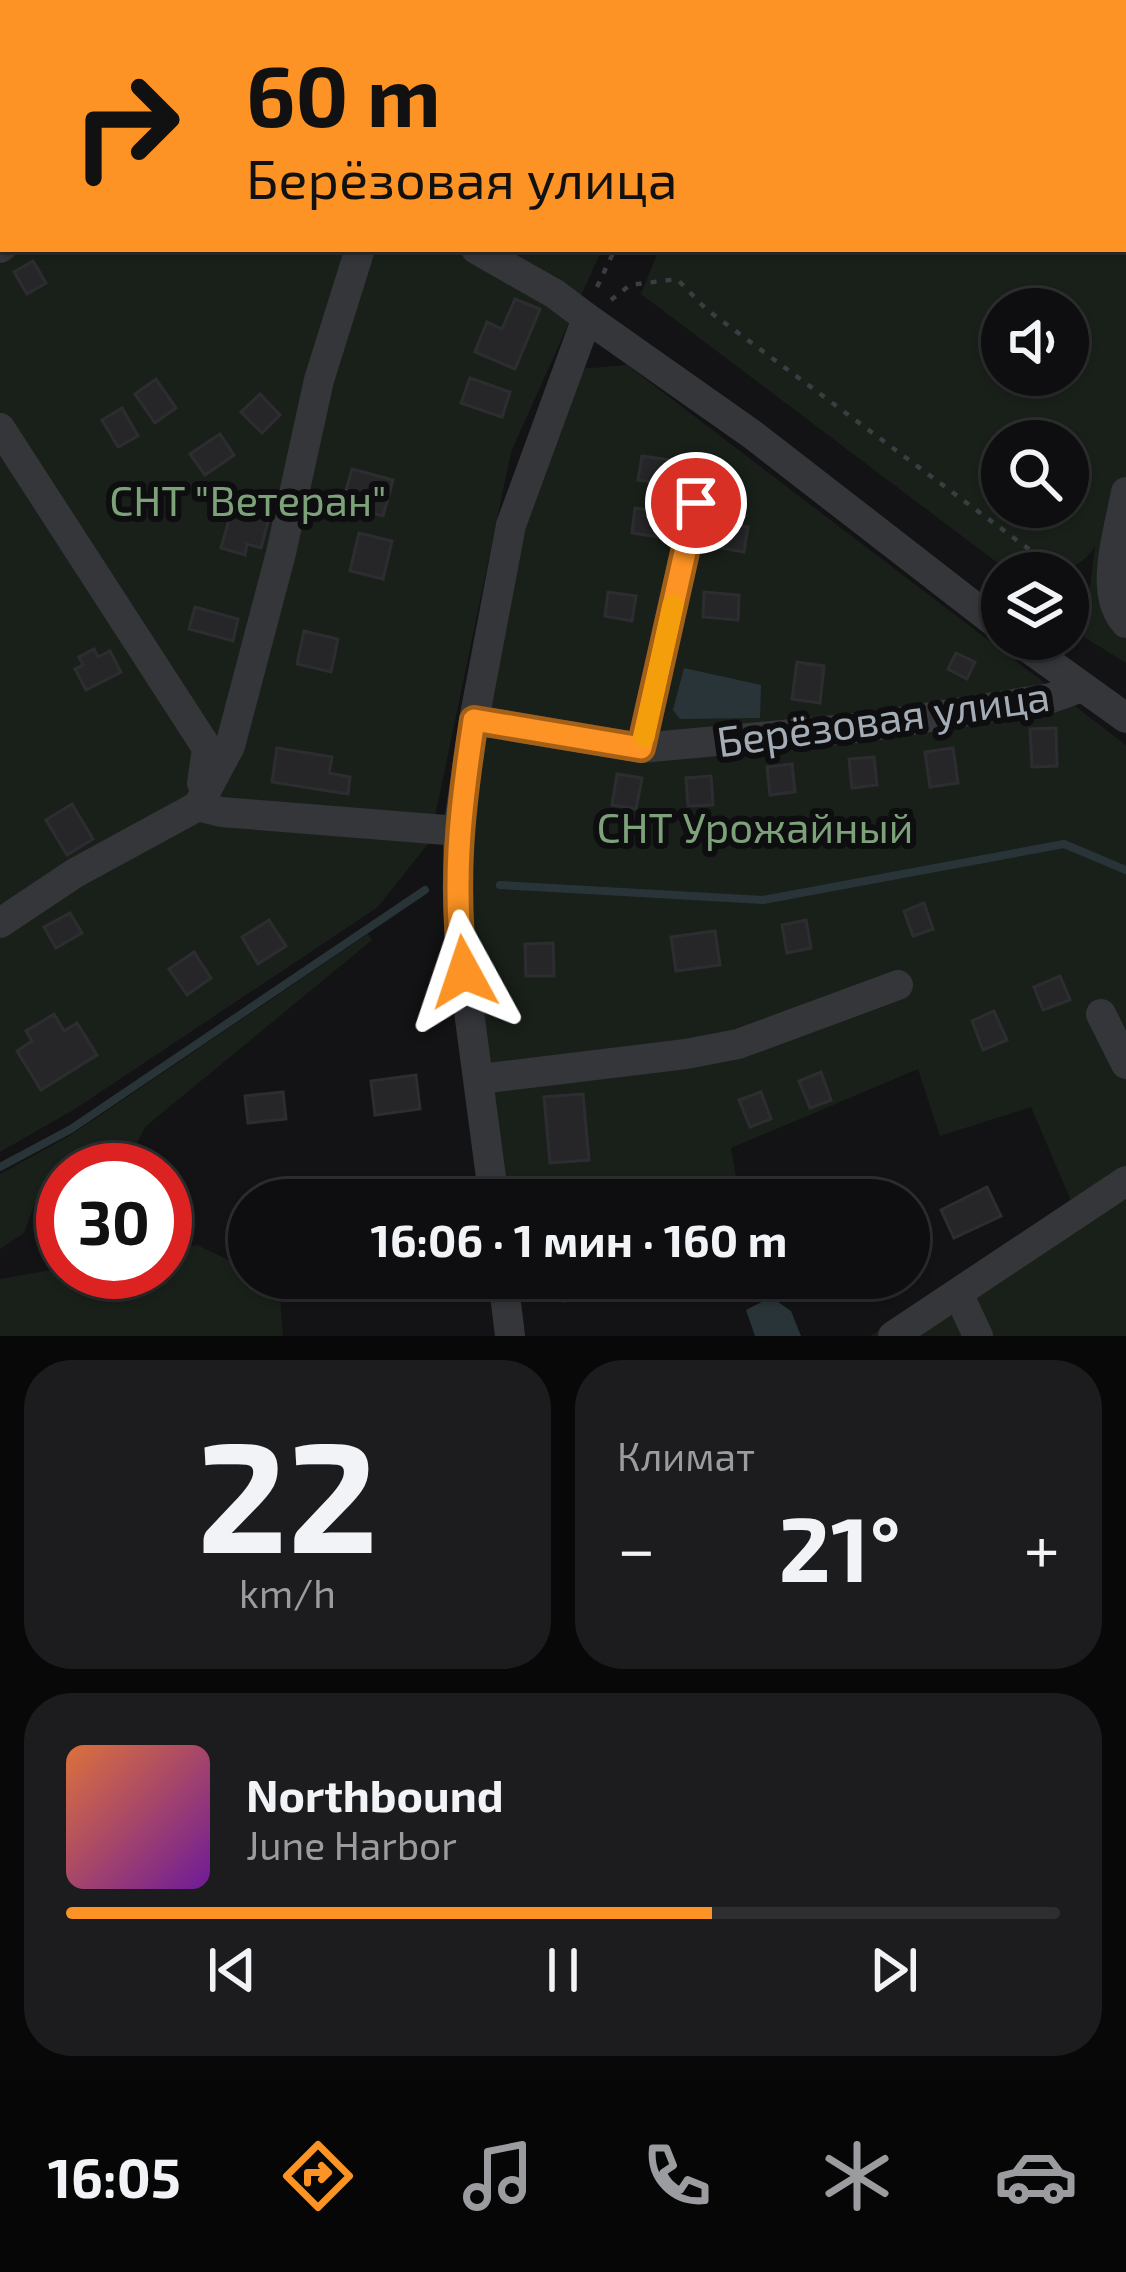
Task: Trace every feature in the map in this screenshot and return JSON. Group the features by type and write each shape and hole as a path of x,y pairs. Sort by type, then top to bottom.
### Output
{"street":[{"path":"0,923 75,873 198,806 230,746 281,553 319,380 359,252"},
{"path":"481,252 555,294 753,435 981,612"},
{"path":"491,1179 459,937 458,831 512,525 587,318"},
{"path":"0,428 207,748 198,806"},
{"path":"1126,492 1112,593 1126,623"},
{"path":"641,748 696,503"},
{"path":"1043,660 1126,718"},
{"name":"Берёзовая улица","path":"474,720 641,748 867,727 1051,698 1079,688"},
{"path":"198,806 221,812 458,831"},
{"path":"479,1079 738,1044 898,985"},
{"path":"1101,1014 1126,1064"},
{"path":"893,1336 1126,1181"},
{"path":"958,1292 978,1336"},
{"path":"506,1299 510,1336"}],"path":[{"path":"587,318 614,252"},
{"path":"587,318 630,285 676,279 706,309 1033,552"}],"green space":[{"name":"СНТ \"Ветеран\"","path":"0,252 601,252 511,452 430,841 378,907 75,1109 0,1152"},
{"path":"658,252 1126,252 1126,663 1089,640 1095,546 1089,555 983,552 641,294"},
{"name":"СНТ Урожайный","path":"627,365 981,635 981,660 1014,660 1126,745 1126,1336 870,1336 1072,1203 1031,1107 940,1136 918,1069 731,1148 736,1177 504,1179 463,844 518,528 578,369"},
{"path":"368,934 372,940 145,1127 136,1143 56,1143"},
{"path":"36,1154 36,1200 24,1233 0,1249 0,1174"},
{"path":"192,1246 228,1260 228,1299 280,1299 283,1336 0,1336 0,1279 36,1273 36,1299 192,1299"}],"shaded area":[{"path":"684,668 761,685 760,718 680,719 673,710"},
{"path":"774,1299 791,1311 801,1336 755,1336 746,1310"}],"building":[{"path":"33,261 46,283 27,294 14,272"},
{"path":"515,299 540,309 515,369 475,352 487,322 502,329"},
{"path":"470,378 510,392 502,417 461,403"},
{"path":"156,379 176,408 155,423 135,394"},
{"path":"260,394 280,415 262,433 241,412"},
{"path":"122,408 138,436 118,447 102,420"},
{"path":"220,434 234,455 205,475 190,454"},
{"path":"642,456 670,460 666,484 638,480"},
{"path":"352,469 393,480 383,516 342,505"},
{"path":"236,495 259,501 255,514 269,518 261,548 247,544 245,555 221,548"},
{"path":"635,508 663,512 659,537 632,533"},
{"path":"720,522 748,527 744,552 716,547"},
{"path":"359,533 392,541 383,579 350,571"},
{"path":"608,592 636,596 632,621 605,616"},
{"path":"704,592 739,595 738,620 703,617"},
{"path":"195,607 238,619 233,641 189,629"},
{"path":"304,631 338,639 331,672 297,664"},
{"path":"94,649 98,657 110,651 121,672 86,690 75,669 83,665 79,657"},
{"path":"956,653 975,662 967,679 948,669"},
{"path":"797,662 824,666 820,703 792,699"},
{"path":"1056,728 1057,766 1032,767 1030,729"},
{"path":"277,748 332,757 329,773 350,777 348,794 272,782"},
{"path":"953,748 958,783 930,787 925,752"},
{"path":"874,757 877,785 852,788 849,759"},
{"path":"792,764 795,792 770,795 767,767"},
{"path":"617,774 642,778 636,809 612,805"},
{"path":"711,776 713,805 688,806 686,778"},
{"path":"72,804 93,839 67,855 46,820"},
{"path":"924,903 933,929 913,936 904,911"},
{"path":"70,913 82,933 56,948 44,927"},
{"path":"269,920 286,946 258,964 242,937"},
{"path":"806,920 811,948 787,953 782,925"},
{"path":"715,931 720,965 676,971 671,937"},
{"path":"553,943 554,976 526,976 525,944"},
{"path":"194,952 211,978 187,995 169,969"},
{"path":"1060,976 1070,1000 1043,1010 1034,987"},
{"path":"994,1011 1007,1040 983,1050 972,1021"},
{"path":"54,1014 64,1031 77,1023 97,1055 41,1090 17,1051 32,1041 26,1031"},
{"path":"821,1072 831,1100 810,1108 799,1081"},
{"path":"416,1075 420,1109 375,1115 371,1081"},
{"path":"283,1092 286,1119 248,1123 245,1096"},
{"path":"761,1092 771,1119 750,1127 739,1100"},
{"path":"583,1094 589,1160 550,1163 544,1097"},
{"path":"987,1187 1001,1216 954,1238 941,1210"}],"waterway":[{"path":"500,885 763,900 1064,844 1126,870"},
{"path":"0,1167 71,1129 425,890"}],"slow traffic":[{"path":"644,737 673,605"}],"route":[{"path":"464,972 458,831 474,720 641,748 696,503"}]}
